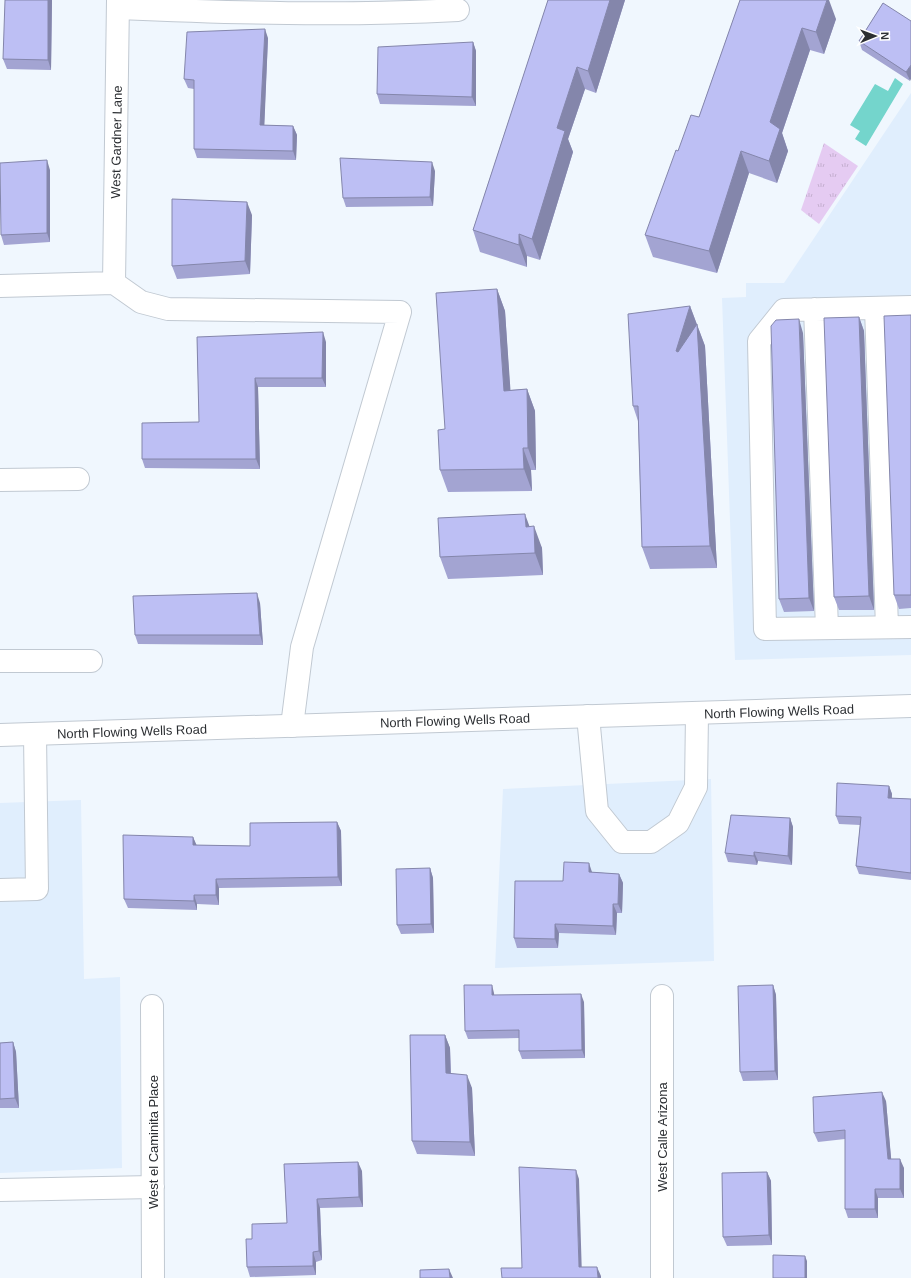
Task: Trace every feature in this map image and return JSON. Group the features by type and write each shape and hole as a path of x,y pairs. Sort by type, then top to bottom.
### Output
{"street":[{"path":"118,4 266,14 382,14 458,10"},
{"name":"West Gardner Lane","path":"114,283 118,4"},
{"path":"0,286 114,283 141,302 168,309 400,312 302,647 292,726"},
{"path":"911,307 784,310 759,341 765,629 911,627"},
{"path":"876,308 887,627"},
{"path":"815,309 827,628"},
{"path":"0,480 78,479"},
{"path":"0,661 91,661"},
{"name":"North Flowing Wells Road","path":"0,735 911,706"},
{"path":"588,716 597,811 622,842 651,842 678,823 696,787 697,714"},
{"path":"0,890 37,889 36,734"},
{"name":"West Calle Arizona","path":"662,996 662,1278"},
{"name":"West el Caminita Place","path":"152,1006 153,1278"},
{"path":"0,1190 153,1187"}],"shaded area":[{"path":"895,78 903,84 866,146 855,139 860,131 850,125 875,84 888,91"},
{"path":"911,93 911,655 735,660 722,298 746,297 746,283 784,283"},
{"path":"711,779 714,961 495,968 503,789"},
{"path":"81,800 84,979 120,977 122,1168 0,1173 0,803"}],"green space":[{"path":"824,143 858,166 819,224 801,210"}],"building":[{"path":"5,0 48,0 48,60 3,59"},
{"path":"548,0 610,0 588,71 577,67 557,128 565,131 532,239 519,234 519,245 473,230"},
{"path":"740,0 827,0 816,32 802,28 770,122 780,129 769,161 741,151 709,251 645,235 676,150 678,151 691,115 699,117"},
{"path":"883,3 911,21 911,65 906,72 859,41"},
{"path":"265,29 260,125 293,126 293,151 194,149 194,80 184,79 187,32"},
{"path":"473,42 472,97 377,94 378,47"},
{"path":"340,158 432,162 430,197 343,198"},
{"path":"47,160 47,233 1,235 0,163"},
{"path":"172,199 247,202 245,261 172,266"},
{"path":"497,289 504,391 527,389 528,448 523,448 524,469 440,470 438,430 445,429 436,293"},
{"path":"690,306 676,351 678,352 697,324 710,546 642,547 638,406 633,406 628,314"},
{"path":"911,315 911,595 894,595 884,316"},
{"path":"859,317 869,596 834,597 824,318"},
{"path":"799,319 809,598 779,599 771,326 776,320"},
{"path":"323,332 322,378 255,378 256,459 142,459 142,423 199,422 197,337"},
{"path":"525,514 526,527 534,526 535,553 440,557 438,518"},
{"path":"257,593 260,635 135,635 133,596"},
{"path":"837,783 889,786 888,798 911,799 911,873 856,866 861,817 836,816"},
{"path":"731,815 790,818 788,856 754,852 754,856 725,853"},
{"path":"337,822 338,877 216,879 216,895 194,895 194,901 124,899 123,835 193,837 193,845 250,846 250,823"},
{"path":"564,862 589,863 589,872 619,874 618,904 613,904 613,926 555,924 555,939 514,938 515,881 563,881"},
{"path":"430,868 431,924 397,925 396,869"},
{"path":"464,985 492,985 492,995 581,994 582,1050 519,1051 519,1030 465,1031"},
{"path":"773,985 775,1071 740,1072 738,986"},
{"path":"410,1035 445,1035 446,1073 467,1075 470,1142 412,1141"},
{"path":"13,1042 15,1098 0,1099 0,1043"},
{"path":"882,1092 888,1159 900,1159 900,1189 875,1189 875,1209 845,1209 845,1130 814,1133 813,1097"},
{"path":"358,1162 359,1197 317,1199 319,1251 313,1252 313,1266 247,1267 246,1239 252,1239 252,1224 287,1223 284,1164"},
{"path":"519,1167 576,1170 579,1267 597,1267 598,1278 502,1278 501,1268 522,1268"},
{"path":"767,1172 769,1235 723,1237 722,1173"},
{"path":"773,1255 805,1256 805,1278 773,1278"},
{"path":"449,1269 450,1278 420,1278 420,1270"}]}
